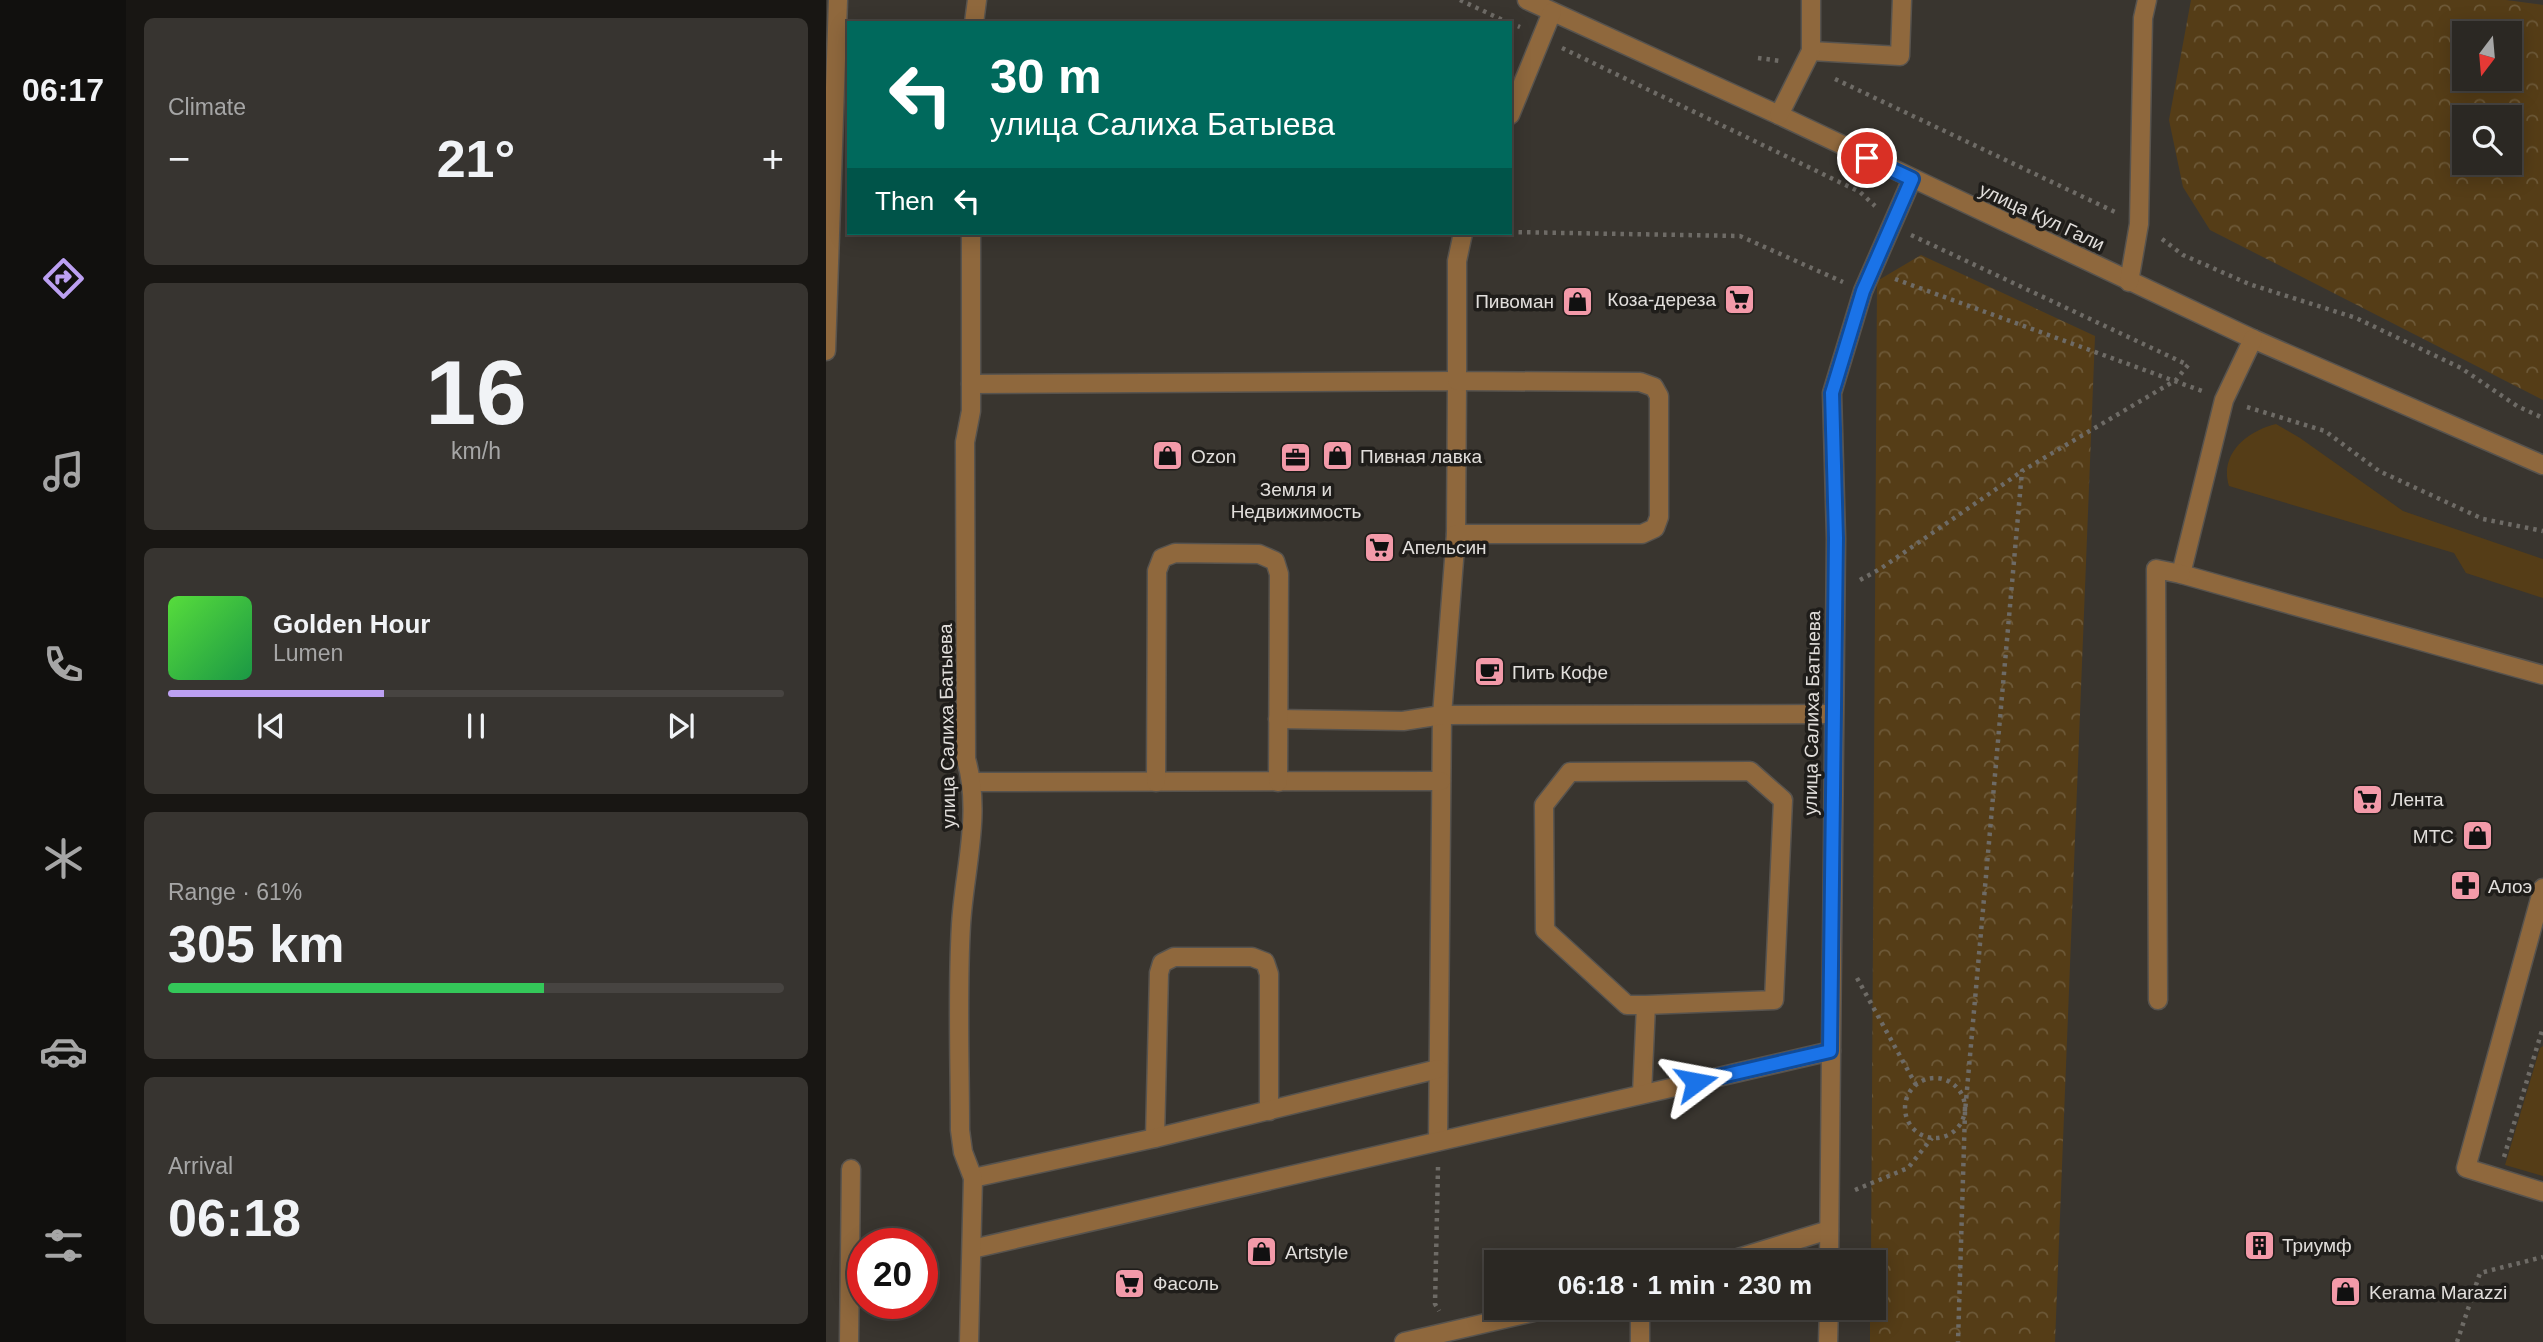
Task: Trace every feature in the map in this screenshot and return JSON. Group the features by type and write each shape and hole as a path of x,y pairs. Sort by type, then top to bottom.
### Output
{"street":[{"path":"826,351 838,0"},
{"path":"974,21 977,0"},
{"name":"улица Кул Гали","path":"1527,0 1779,115 2253,339 2543,465"},
{"path":"1779,115 1811,51 1811,0"},
{"path":"1811,51 1900,56 1902,0"},
{"path":"2129,282 2139,224 2143,18 2147,0"},
{"path":"1512,110 1552,12"},
{"name":"улица Салиха Батыева","path":"1829,1250 1835,592 1832,393 1863,291 1912,179"},
{"name":"улица Салиха Батыева","path":"969,1342 973,1178 963,1152 960,1130 961,923 968,872 973,782 966,760 965,442 971,411 971,235"},
{"path":"1438,1141 1442,715 1456,534 1457,261 1463,235"},
{"path":"2181,573 2224,400 2253,339"},
{"path":"971,384 1640,382 1654,387 1660,396 1659,517 1655,528 1642,534 1456,534"},
{"path":"1156,782 1157,571 1162,558 1175,553 1259,554 1275,561 1279,574 1278,782"},
{"path":"2158,1000 2156,569 2181,573 2543,675"},
{"path":"1278,719 1402,721 1442,715 1833,714"},
{"path":"1750,771 1783,800 1774,1000 1646,1005 1627,1005 1545,930 1544,805 1570,772 1750,771"},
{"path":"973,782 1441,782"},
{"path":"2543,888 2466,1168 2543,1192"},
{"path":"1155,1138 1159,972 1163,963 1174,957 1252,957 1265,962 1269,974 1269,1111"},
{"path":"1642,1094 1646,1005"},
{"path":"972,1249 1830,1051"},
{"path":"973,1178 1155,1138 1438,1069"},
{"path":"849,1342 851,1169"},
{"path":"1764,1250 1829,1230"},
{"path":"1404,1342 1451,1337 1510,1320"},
{"path":"1640,1320 1640,1342"},
{"path":"1829,1320 1829,1342"}],"path":[{"path":"1460,0 1506,21"},
{"path":"1512,24 1860,192 1891,226 2188,365 2176,380 2022,471 1880,569 1835,592"},
{"path":"1512,232 1740,236 1863,291"},
{"path":"1958,1342 1965,1112 2022,471"},
{"path":"1831,933 1916,1085"},
{"path":"2501,1169 2543,1027"},
{"path":"1938,1079 1949,1082 1958,1089 1964,1100 1965,1112 1954,1132 1943,1138 1932,1138 1920,1135 1911,1127 1906,1117 1905,1105 1908,1094 1916,1085 1926,1080 1938,1079"},
{"path":"1829,1192 1851,1192 1908,1168 1932,1138"},
{"path":"1438,1141 1435,1304 1451,1337"},
{"path":"2457,1342 2480,1273 2543,1256"}],"green space":[{"path":"2191,0 2506,0 2543,5 2543,400 2210,230 2183,187 2169,120"},
{"path":"1921,255 2095,336 2055,1342 1870,1342 1870,1320 1886,1320 1886,1250 1871,1250 1877,281"},
{"path":"2276,424 2403,511 2543,559 2543,598 2466,573 2454,553 2229,486 2228,464 2238,446 2255,432"},
{"path":"2543,1046 2543,1176 2505,1165 2540,1048"}],"place":[{"name":"Коза-дереза","path":"1739,299"},
{"name":"Пивоман","path":"1577,301"},
{"name":"Ozon","path":"1168,456"},
{"name":"Пивная лавка","path":"1337,456"},
{"name":"Земля и Недвижимость","path":"1296,458"},
{"name":"Апельсин","path":"1379,547"},
{"name":"Пить Кофе","path":"1489,672"},
{"name":"Лента","path":"2368,799"},
{"name":"МТС","path":"2477,836"},
{"name":"Алоэ","path":"2465,886"},
{"name":"Триумф","path":"2259,1245"},
{"name":"Artstyle","path":"1262,1252"},
{"name":"Фасоль","path":"1130,1283"},
{"name":"Kerama Marazzi","path":"2346,1292"}],"route":[{"path":"1696,1082 1830,1051 1836,538 1832,393 1863,291 1912,179 1867,158"}]}
